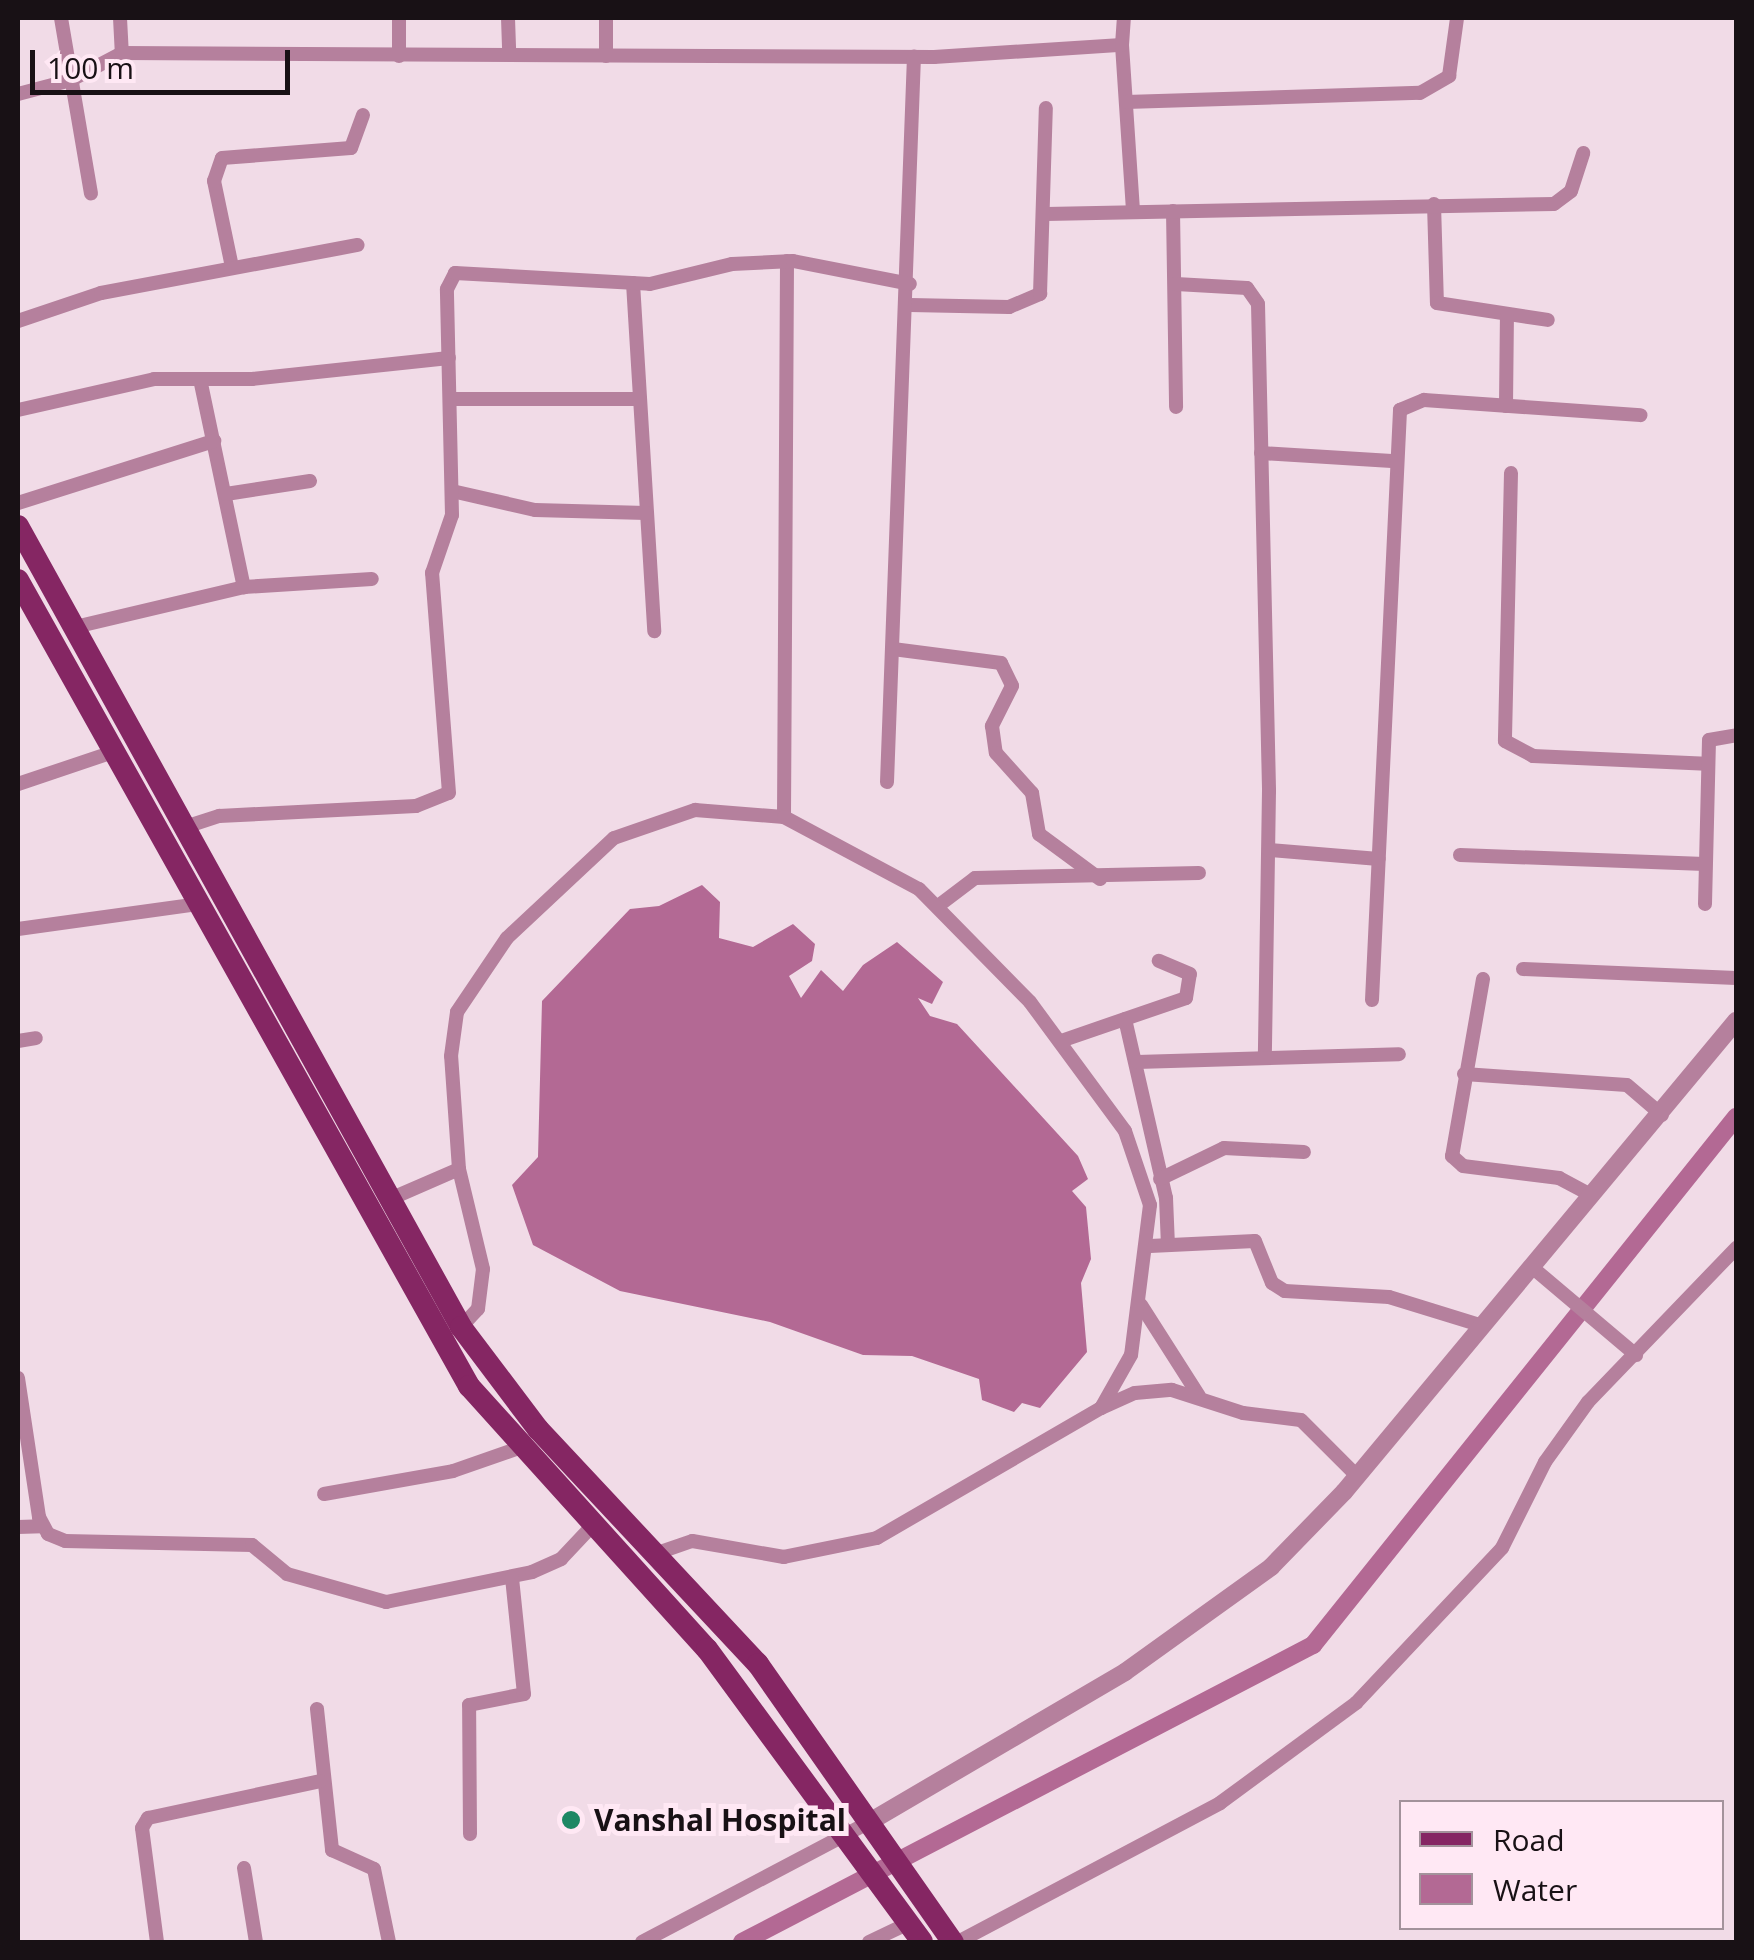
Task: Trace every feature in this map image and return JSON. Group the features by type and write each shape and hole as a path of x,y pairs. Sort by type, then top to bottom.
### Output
{"main road":[{"path":"18,526 461,1327 538,1429 660,1552 758,1664 912,1928"},
{"path":"18,580 440,1341 519,1448 708,1649 864,1840 928,1904 956,1942"}],"street":[{"path":"62,18 90,193"},
{"path":"120,18 122,53"},
{"path":"399,56 400,18"},
{"path":"508,18 508,50"},
{"path":"606,18 606,56"},
{"path":"1124,18 1122,45 1133,212"},
{"path":"1126,102 1420,92 1449,76 1457,18"},
{"path":"18,94 71,80 122,53 399,56 508,50 606,56 914,56 1122,45"},
{"path":"886,782 910,305 914,56"},
{"path":"910,305 1009,307 1040,294 1046,214 1046,108"},
{"path":"232,267 214,181 222,158 351,148 362,116"},
{"path":"1046,214 1554,204 1571,191 1583,153"},
{"path":"1434,204 1437,303 1548,320"},
{"path":"1173,210 1176,407"},
{"path":"18,320 232,267 358,244"},
{"path":"185,826 219,816 416,806 449,793 432,573 449,539 452,491 447,290 455,273 634,283 787,261 910,284"},
{"path":"784,816 787,261"},
{"path":"634,283 654,631"},
{"path":"1176,284 1253,293 1261,452 1268,850 1265,1057"},
{"path":"1506,406 1507,316"},
{"path":"18,410 89,388 448,358"},
{"path":"200,379 244,587"},
{"path":"450,400 640,400"},
{"path":"1372,1000 1392,462 1400,410 1410,403 1640,415"},
{"path":"18,504 214,441"},
{"path":"1261,452 1392,462"},
{"path":"1511,473 1505,742 1533,756 1706,764"},
{"path":"226,494 310,482"},
{"path":"452,491 536,510 646,513"},
{"path":"75,627 244,587 372,579"},
{"path":"892,649 1001,663 1012,686 992,726 996,753 1032,793 1040,834 1100,878"},
{"path":"1705,904 1706,764 1715,735 1736,735"},
{"path":"18,784 113,752"},
{"path":"461,1327 478,1308 483,1268 459,1169 451,1056 456,1012 506,938 614,838 660,816 733,810 784,816 938,906 1061,1040 1125,1131 1150,1206 1150,1246 1131,1355 1101,1408"},
{"path":"1268,850 1379,859"},
{"path":"1460,855 1705,864"},
{"path":"938,906 975,878 1199,873"},
{"path":"18,929 201,907 225,898"},
{"path":"1061,1040 1125,1020 1192,991 1190,974 1159,961"},
{"path":"1523,969 1736,978"},
{"path":"1483,979 1464,1074 1454,1160 1559,1178 1594,1196"},
{"path":"1125,1020 1160,1179 1168,1245"},
{"path":"642,1942 864,1840 1222,1606 1272,1567 1357,1476 1484,1326 1539,1272 1594,1196 1736,1022"},
{"path":"18,1041 36,1038"},
{"path":"1137,1062 1399,1054"},
{"path":"1464,1074 1627,1085 1662,1115"},
{"path":"1160,1179 1224,1148 1304,1152"},
{"path":"362,1200 459,1169"},
{"path":"1150,1246 1255,1241 1278,1288 1389,1297 1484,1326"},
{"path":"956,1942 1220,1803 1322,1734 1484,1570 1556,1443 1736,1248"},
{"path":"1539,1272 1636,1356"},
{"path":"1141,1305 1199,1396"},
{"path":"18,1378 42,1526"},
{"path":"660,1552 692,1541 784,1558 877,1538 1101,1408 1152,1390 1199,1396 1312,1426 1357,1476"},
{"path":"324,1494 415,1480 519,1448"},
{"path":"18,1526 42,1526 66,1541 252,1545 286,1574 371,1600 512,1578 560,1558 594,1524"},
{"path":"470,1834 469,1705 524,1694 512,1578"},
{"path":"317,1709 320,1781 332,1850 374,1869 389,1942"},
{"path":"157,1942 144,1822 320,1781"},
{"path":"244,1868 256,1942"},
{"path":"869,1942 912,1928"}],"water":[{"path":"702,885 720,902 719,938 753,947 793,924 815,944 812,961 789,976 801,998 821,970 843,991 863,965 897,942 943,982 932,1004 918,998 930,1016 957,1024 1078,1156 1088,1179 1072,1191 1086,1207 1091,1259 1081,1283 1087,1352 1040,1408 1022,1403 1014,1412 982,1400 979,1379 912,1356 863,1355 770,1322 620,1291 533,1245 512,1185 538,1157 542,1001 630,909 659,906"}],"waterway":[{"path":"742,1942 1313,1645 1736,1117"}],"place":[{"name":"Vanshal Hospital","path":"571,1820"}]}
